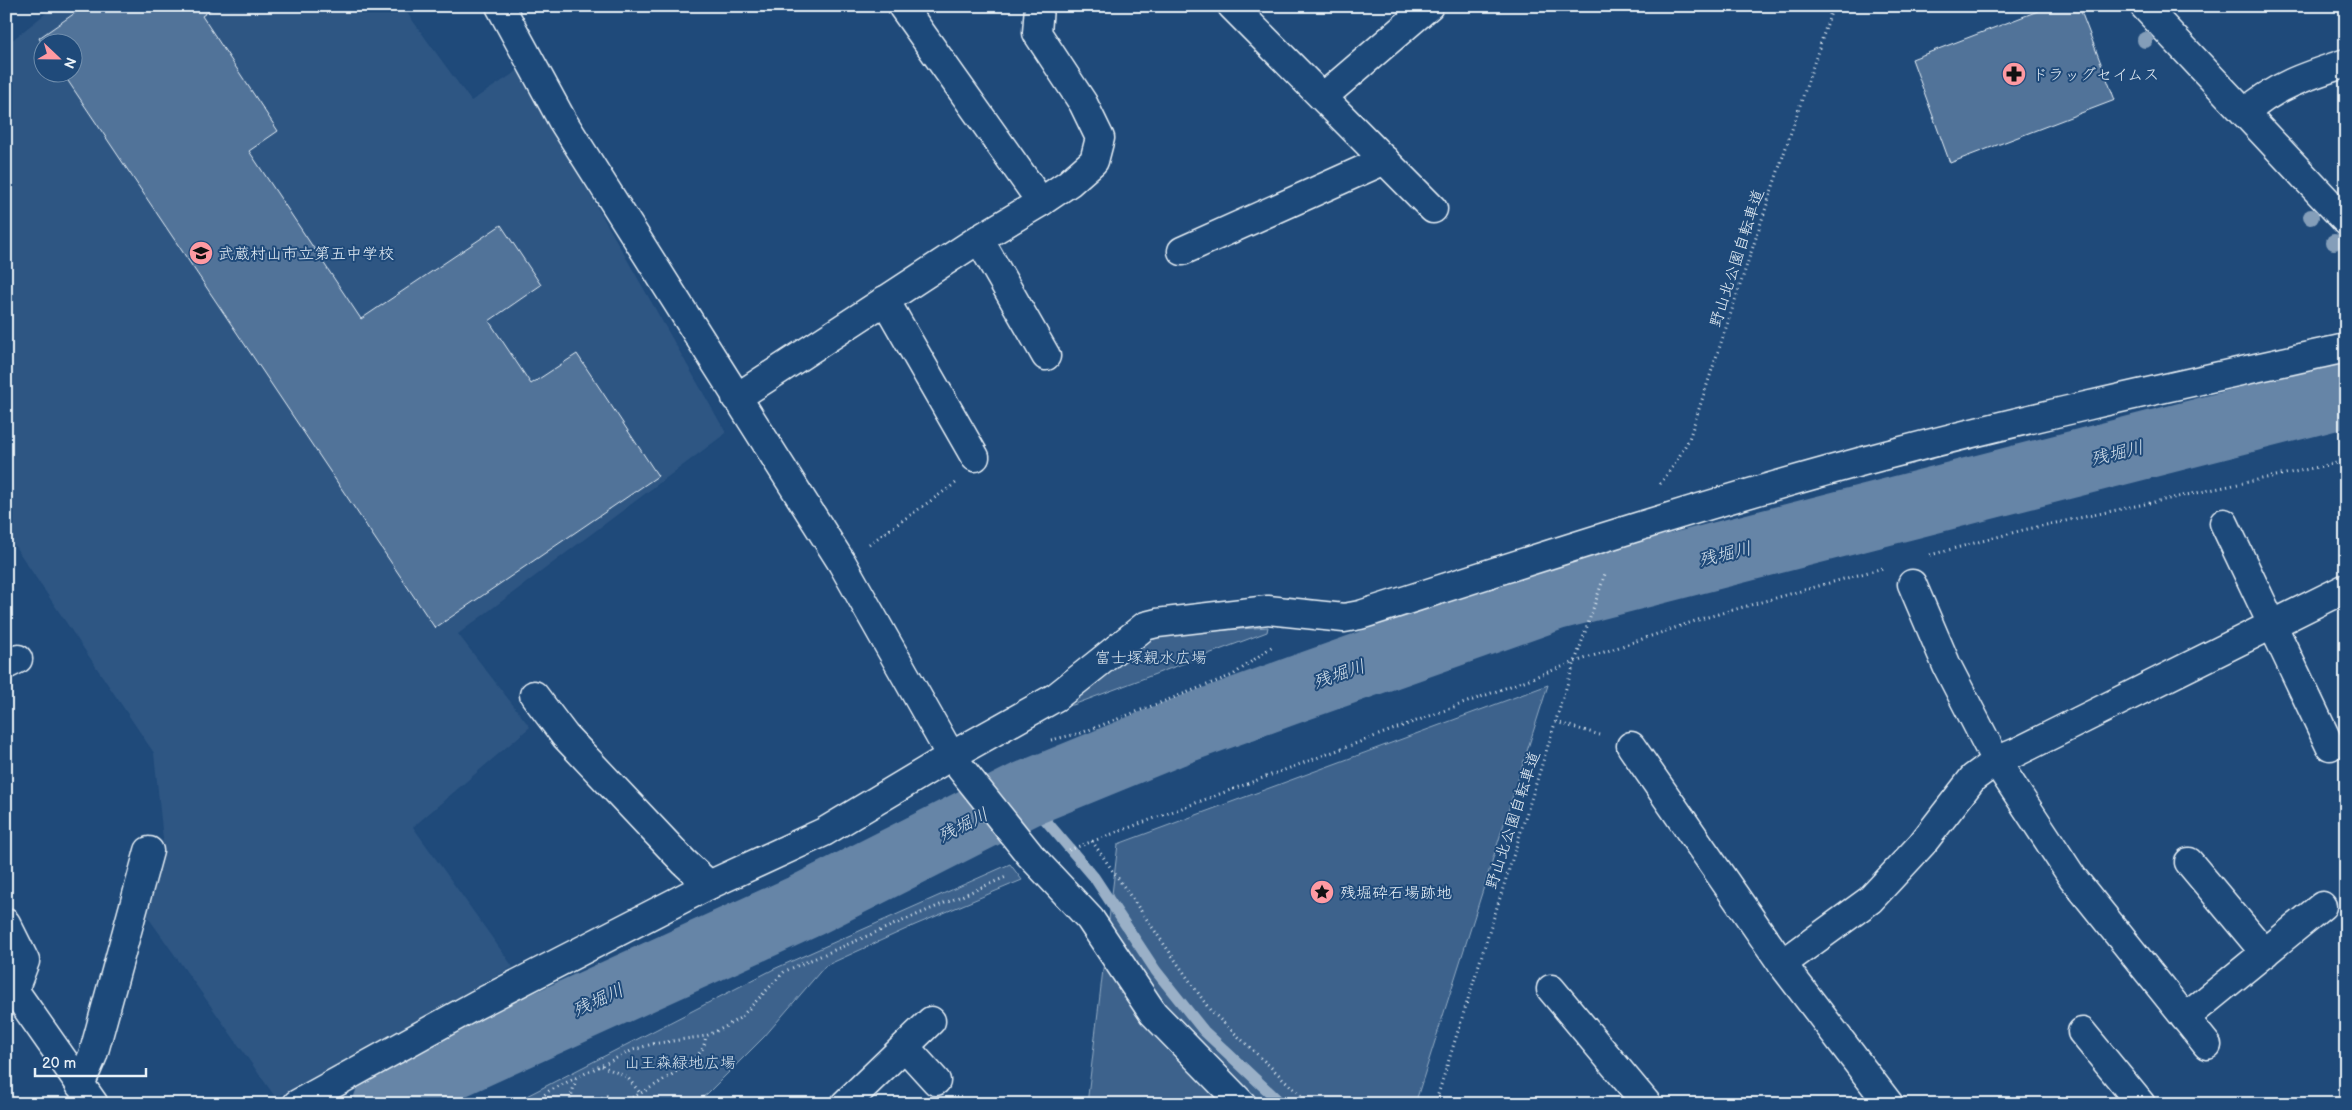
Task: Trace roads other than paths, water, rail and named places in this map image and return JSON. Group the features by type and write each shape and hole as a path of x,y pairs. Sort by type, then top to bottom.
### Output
{"street":[{"path":"500,6 562,120 842,563 951,756 1030,855 1090,919 1153,1013 1242,1104"},
{"path":"902,6 1041,202"},
{"path":"736,398 978,239 1041,202 1069,183 1094,160 1100,138 1083,103 1037,34 1039,6"},
{"path":"1232,6 1433,209"},
{"path":"1322,98 1429,6"},
{"path":"2144,6 2346,221"},
{"path":"2245,113 2260,99 2276,89 2346,63"},
{"path":"1182,251 1385,160"},
{"path":"978,239 1046,356"},
{"path":"885,300 975,457"},
{"path":"297,1104 476,1005 709,885 824,832 951,756 1056,697 1145,626 1268,610 1344,618 1360,615 1627,528 1885,455 2346,348"},
{"path":"2224,523 2330,746"},
{"path":"1912,584 1946,666 1996,760 2073,878 2207,1045"},
{"path":"1782,964 1870,900 1922,844 1973,778 1996,760 2015,753 2346,588"},
{"path":"534,694 565,736 684,862 709,885"},
{"path":"1631,746 1782,964 1889,1104"},
{"path":"87,1094 92,1055 149,850"},
{"path":"2189,862 2265,953"},
{"path":"2185,1018 2322,906"},
{"path":"6,923 25,961 10,986 87,1094"},
{"path":"1551,989 1647,1104"},
{"path":"845,1104 931,1022"},
{"path":"2082,1032 2141,1104"},
{"path":"905,1047 936,1082"}],"waterway":[{"name":"残堀川","path":"386,1104 448,1068 807,905 1024,795 1173,734 1302,687 1556,597 2346,394"},
{"path":"1024,795 1094,877 1156,971 1204,1031 1282,1104"}],"place":[{"name":"ドラッグセイムス","path":"2014,74"},
{"name":"武蔵村山市立第五中学校","path":"201,253"},
{"name":"残堀砕石場跡地","path":"1322,892"}],"park label":[{"name":"富士塚親水広場","path":"1151,657"},
{"name":"山王森緑地広場","path":"680,1062"}]}
